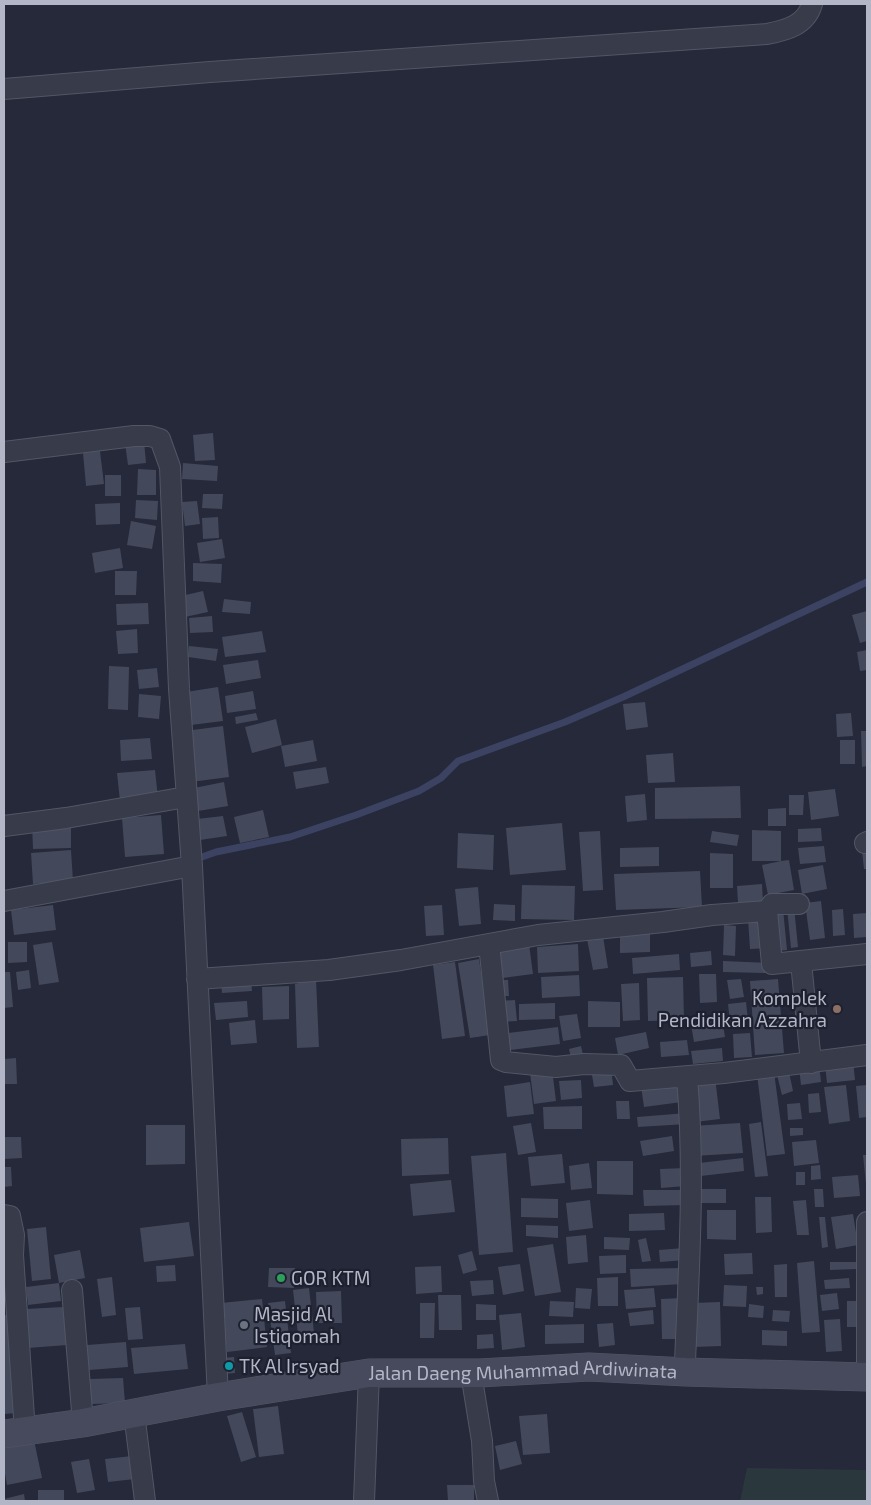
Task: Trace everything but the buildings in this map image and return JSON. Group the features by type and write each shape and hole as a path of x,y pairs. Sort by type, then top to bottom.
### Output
{"main road":[{"name":"Jalan Daeng Muhammad Ardiwinata","path":"14,1433 83,1423 218,1397 369,1373 471,1373 589,1367 686,1372 867,1377"}],"street":[{"path":"4,89 210,72 767,34 785,30 801,22 812,4"},
{"path":"4,452 134,436 150,436 160,439 170,467 179,689 192,866 218,1397"},
{"path":"4,826 66,818 186,797"},
{"path":"4,902 192,866"},
{"path":"798,904 772,904 767,911 772,964 867,954"},
{"path":"197,979 329,970 401,960 538,935 720,914 767,911"},
{"path":"489,944 500,1060 506,1062 556,1067 584,1064 621,1065 630,1081 686,1077 867,1055"},
{"path":"801,962 811,1063"},
{"path":"686,1077 690,1124 691,1209 684,1362 686,1372"},
{"path":"4,1215 10,1216 14,1235 14,1433"},
{"path":"867,1222 867,1377"},
{"path":"72,1290 83,1423"},
{"path":"364,1501 369,1373"},
{"path":"471,1373 482,1441 484,1481 488,1501"},
{"path":"134,1413 145,1501"}],"shaded area":[{"path":"747,1468 867,1470 867,1501 740,1501"}],"waterway":[{"path":"199,858 216,852 290,837 419,791 441,778 458,761 565,722 623,697 867,582"}],"place":[{"name":"Komplek Pendidikan Azzahra","path":"837,1009"},
{"name":"GOR KTM","path":"281,1278"},
{"name":"Masjid Al Istiqomah","path":"244,1325"},
{"name":"TK Al Irsyad","path":"229,1366"}]}
